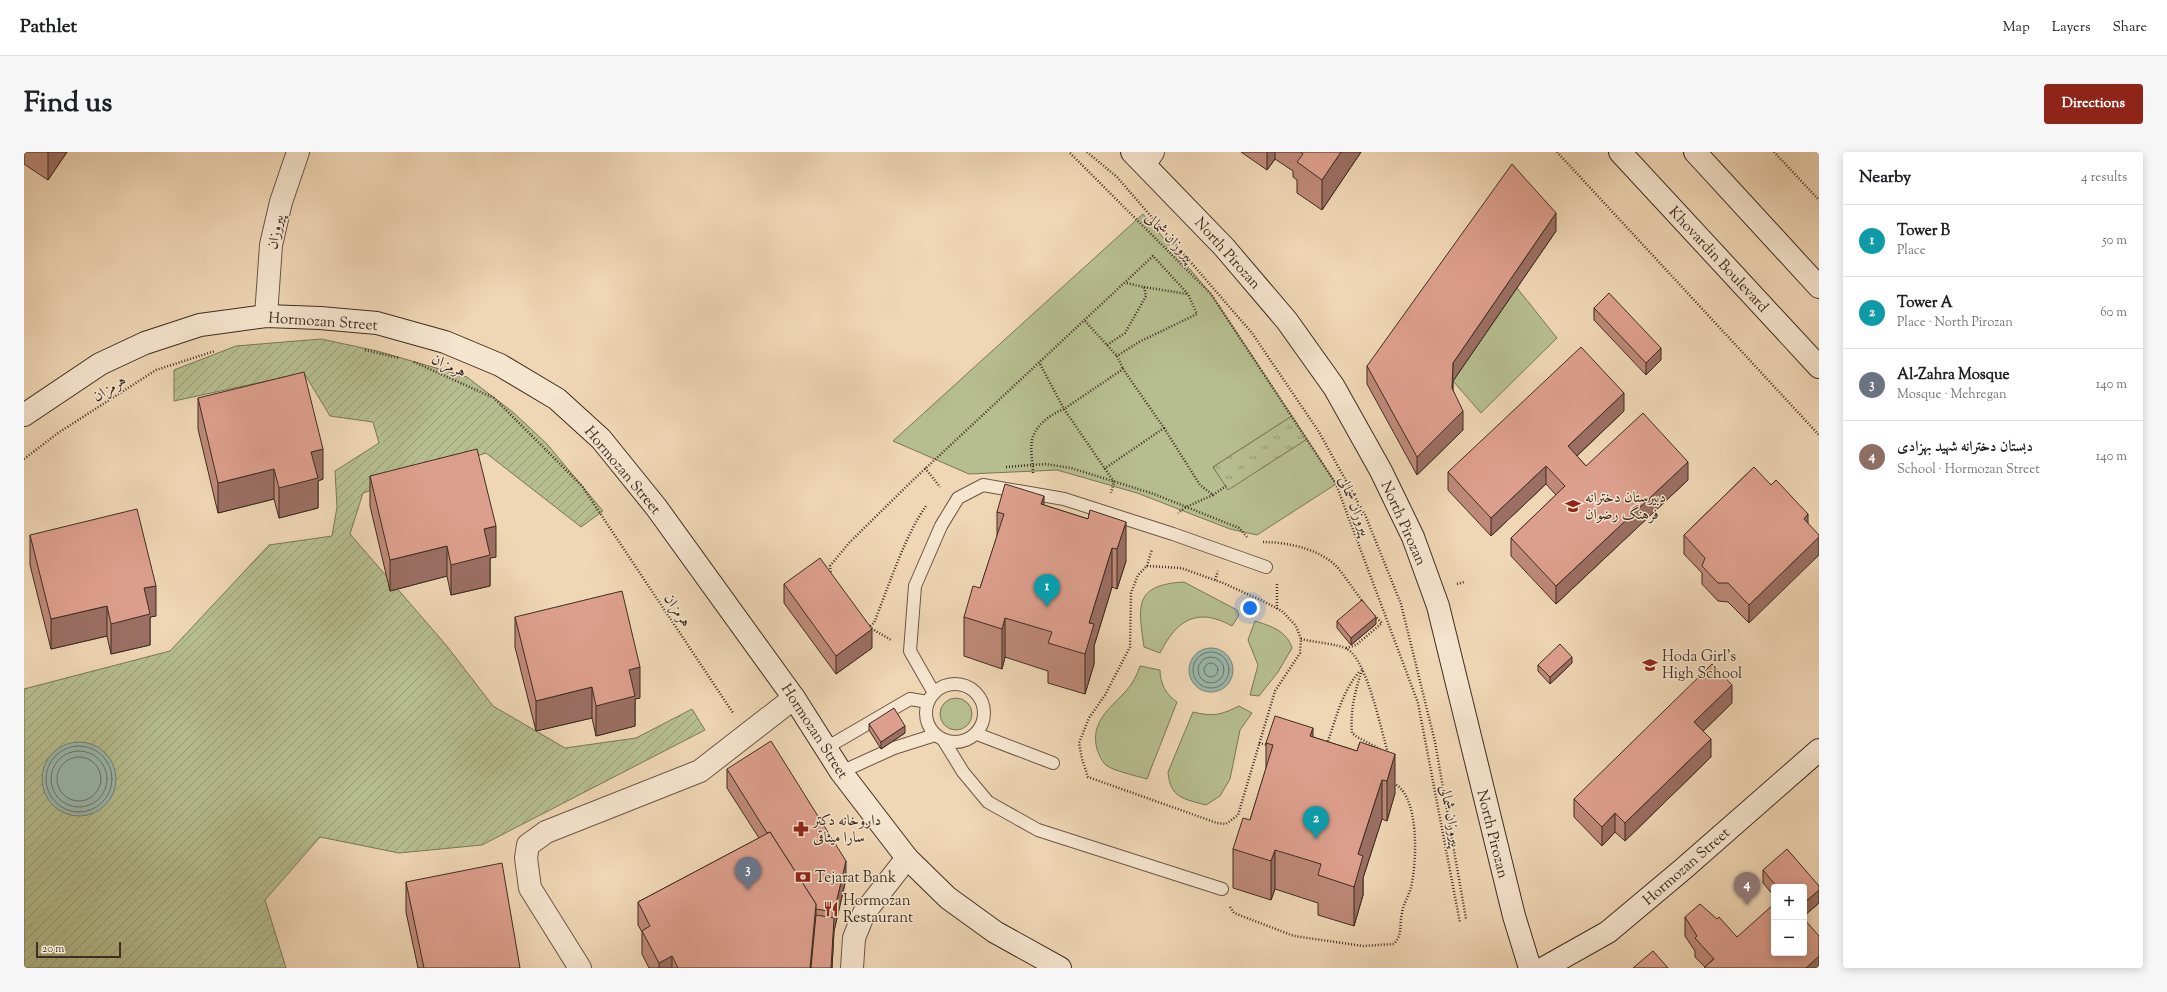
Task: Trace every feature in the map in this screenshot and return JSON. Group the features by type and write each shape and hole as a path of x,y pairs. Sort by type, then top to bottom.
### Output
{"street":[{"name":"پیروزان","path":"266,316 271,245 281,202 298,152"},
{"name":"Khovardin Boulevard","path":"1620,152 1819,367"},
{"path":"1695,152 1819,287"},
{"name":"North Pirozan","path":"1144,156 1224,247 1286,321 1334,387 1381,471 1413,537 1438,606 1512,909 1530,968"},
{"name":"Hormozan Street","path":"24,415 100,364 145,343 200,325 266,316 320,318 377,323 445,342 500,365 557,399 601,439 656,507 794,698 841,772 907,858 948,898 995,932 1060,968"},
{"path":"580,968 530,888 526,858 528,845 546,832 700,771 794,698"},
{"name":"Hormozan Street","path":"1544,968 1608,932 1682,870 1819,750"},
{"path":"852,968 854,938 864,913 907,858"}],"lane":[{"path":"931,698 910,651 915,586 941,526 958,498 983,485 1064,499 1266,567"},
{"path":"841,772 894,748 940,738 956,743 967,741 976,734 983,724 985,713 982,702 976,692 966,686 955,684 943,686 931,698 926,714 928,725 940,738 962,772 988,802 1038,830 1222,889"},
{"path":"826,748 910,699 931,698"},
{"path":"976,734 1053,763"}],"path":[{"name":"پیروزان شمالی","path":"1087,152 1117,177 1252,333 1319,432 1366,518 1401,604 1435,742 1466,919"},
{"path":"1557,152 1819,435"},
{"path":"1774,152 1819,200"},
{"name":"پیروزان شمالی","path":"1070,153 1211,294 1336,484 1418,703 1460,923"},
{"path":"1117,356 1139,342 1197,314 1188,294 1153,256"},
{"path":"1126,283 1188,294"},
{"path":"1107,345 1125,333 1134,319 1146,296 1144,287"},
{"path":"1085,320 1117,356 1123,369 1164,428 1200,485 1213,495"},
{"name":"هرمزان","path":"24,459 58,433 156,370 222,348"},
{"name":"هرمزان","path":"363,349 414,362 494,398 582,486 737,718"},
{"path":"1039,362 1064,409 1104,469 1164,428"},
{"path":"1032,494 1032,441 1037,429 1051,414 1064,409 1123,369"},
{"path":"925,468 941,487"},
{"path":"1186,507 1213,495 1226,486"},
{"path":"1323,555 1338,568 1366,606"},
{"path":"1147,566 1181,568 1223,583 1282,611 1296,626 1301,639 1300,653 1275,691 1259,743 1238,815 1226,824 1217,823 1088,777 1079,743 1089,718 1105,695 1130,647 1131,593 1138,575 1147,566"},
{"path":"1301,639 1346,648 1356,645 1382,623 1372,612"},
{"path":"1346,648 1358,660 1362,669 1370,690 1390,759"},
{"path":"1326,747 1346,692 1352,680 1362,669"},
{"path":"1362,669 1355,692 1351,719 1352,733 1388,753"},
{"path":"1259,743 1272,747"},
{"path":"1222,889 1234,913 1294,936 1363,946 1394,944 1401,933 1401,914 1411,886 1414,854 1413,812 1406,796 1397,785 1395,778"},
{"path":"1386,780 1397,785"}],"green space":[{"path":"1143,214 1211,294 1292,416 1213,467 1228,489 1307,439 1336,484 1257,535 1230,529 1137,493 1057,470 969,474 893,441"},
{"path":"1517,288 1557,338 1481,413 1453,381"},
{"path":"321,339 377,351 467,377 514,413 547,444 603,511 581,527 486,453 363,493 350,534 446,645 493,706 565,748 636,738 692,709 705,730 482,845 399,853 320,837 265,900 286,968 24,968 24,689 170,651 269,545 332,536 337,507 335,471 379,443 373,422 330,416 304,373 174,401 174,370 236,346"},
{"path":"1292,416 1307,439 1228,490 1213,467"},
{"path":"1184,582 1237,610 1239,615 1232,626 1220,620 1209,617 1199,617 1190,620 1181,625 1174,632 1160,653 1144,647 1141,620 1143,600 1148,593 1156,588 1168,584"},
{"path":"1255,621 1278,630 1290,642 1292,648 1278,672 1259,696 1250,695 1258,665 1248,640"},
{"path":"1140,666 1160,670 1164,688 1177,702 1147,779 1119,771 1106,765 1099,755 1096,740 1096,732 1102,717 1130,686"},
{"path":"956,698 967,703 972,714 967,725 956,730 945,725 940,714 945,703"},
{"path":"1239,706 1252,713 1240,730 1230,779 1220,796 1206,805 1180,796 1175,792 1169,781 1168,772 1193,712 1212,715"}],"water":[{"path":"1207,648 1215,648 1227,654 1233,666 1233,674 1227,686 1215,692 1207,692 1195,686 1189,674 1189,666 1195,654"},
{"path":"72,742 86,742 100,748 110,758 116,772 116,786 110,800 100,810 86,816 72,816 58,810 48,800 42,786 42,772 48,758 58,748"}],"building":[{"path":"1301,152 1341,152 1322,180 1297,162 1303,154"},
{"path":"1512,164 1556,213 1453,363 1452,388 1463,411 1417,457 1367,366"},
{"path":"1609,293 1661,348 1646,363 1594,308"},
{"path":"1581,347 1624,393 1568,446 1586,466 1643,413 1688,462 1556,586 1511,538 1565,486 1546,466 1491,518 1448,472"},
{"path":"304,372 323,449 311,452 318,478 279,488 274,469 218,483 198,398"},
{"path":"477,449 496,526 484,529 490,555 451,565 447,546 390,560 370,476"},
{"path":"1754,467 1771,485 1776,480 1808,514 1804,519 1819,535 1819,537 1749,605 1728,583 1718,583 1702,566 1705,558 1684,535"},
{"path":"1005,484 1044,496 1041,504 1088,519 1090,510 1126,522 1117,549 1112,548 1089,623 1094,624 1085,654 1048,643 1052,632 1005,618 1002,629 964,617 973,586 980,588 1004,514 997,512"},
{"path":"137,509 156,586 144,588 150,614 111,624 107,606 51,619 30,535"},
{"path":"820,558 872,629 836,656 784,584"},
{"path":"622,591 640,667 629,670 635,696 596,706 592,687 536,701 515,617"},
{"path":"1362,600 1376,617 1351,638 1337,621"},
{"path":"1560,644 1572,657 1550,677 1538,665"},
{"path":"1712,664 1732,685 1694,722 1711,739 1625,823 1615,813 1602,827 1574,799"},
{"path":"894,708 905,726 881,742 869,724"},
{"path":"1275,716 1313,728 1310,736 1357,751 1360,742 1395,754 1387,781 1382,780 1358,854 1363,856 1354,887 1318,875 1321,864 1275,850 1271,861 1233,849 1243,818 1250,820 1273,745 1266,743"},
{"path":"771,741 846,861 834,912 816,909 816,904 770,832 767,833 727,769"},
{"path":"770,832 816,904 810,968 678,968 672,956 659,963 642,931 650,926 638,902"},
{"path":"1787,849 1819,886 1819,890 1807,900 1807,884 1775,884 1763,870"},
{"path":"502,863 520,968 424,968 406,882"},
{"path":"1700,904 1717,919 1719,917 1737,937 1771,907 1771,956 1807,956 1807,922 1819,936 1819,956 1806,968 1704,968 1714,959 1695,938 1697,936 1685,917"},
{"path":"816,915 834,918 831,968 811,968"},
{"path":"1653,951 1668,968 1633,968"}],"place":[{"name":"دبیرستان دخترانه فرهنگ رضوان","path":"1573,506"},
{"name":"Tower B","path":"1047,607"},
{"name":"Hoda Girl's High School","path":"1650,665"},
{"name":"داروخانه دکتر سارا میثاقی","path":"801,829"},
{"name":"Tower A","path":"1316,839"},
{"name":"Tejarat Bank","path":"803,877"},
{"name":"Al-Zahra Mosque","path":"748,890"},
{"name":"دبستان دخترانه شهید بهزادی","path":"1747,905"},
{"name":"Hormozan Restaurant","path":"831,909"}]}
